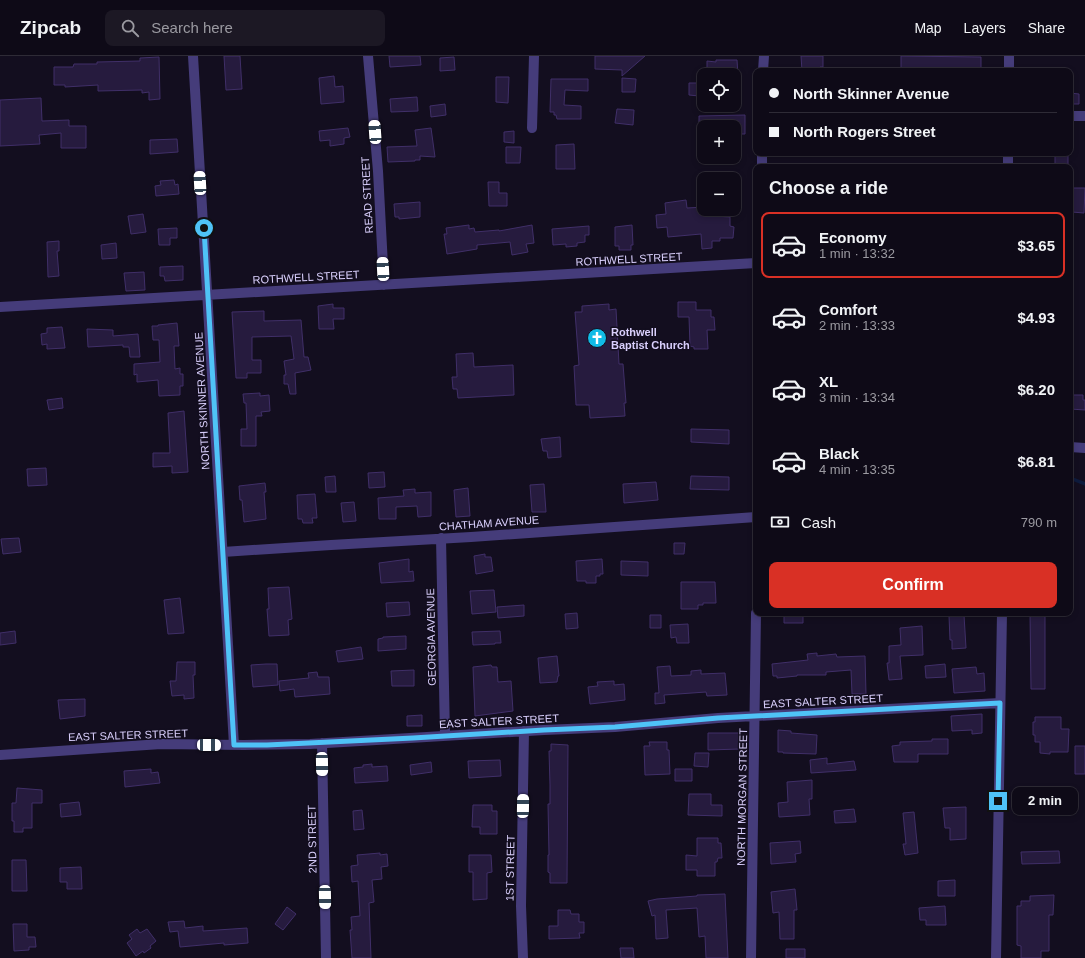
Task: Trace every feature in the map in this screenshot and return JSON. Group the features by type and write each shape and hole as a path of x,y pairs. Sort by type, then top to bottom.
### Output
{"street":[{"name":"NORTH SKINNER AVENUE","path":"193,56 234,745"},
{"name":"READ STREET","path":"368,56 378,173 384,285"},
{"path":"532,128 534,56"},
{"path":"763,68 764,56"},
{"path":"1009,56 1009,68"},
{"path":"1073,116 1085,116"},
{"name":"ROTHWELL STREET","path":"0,307 753,263"},
{"path":"1073,447 1085,448"},
{"name":"CHATHAM AVENUE","path":"223,552 753,517"},
{"name":"GEORGIA AVENUE","path":"441,538 445,736"},
{"name":"NORTH MORGAN STREET","path":"751,958 756,616"},
{"path":"996,958 1002,616"},
{"name":"EAST SALTER STREET","path":"0,755 161,744 234,745 322,743 615,727 755,716 1000,703"},
{"name":"1ST STREET","path":"522,958 524,731"},
{"name":"2ND STREET","path":"322,743 326,958"}],"building":[{"path":"224,56 240,56 242,89 226,90"},
{"path":"389,56 420,56 421,65 390,67"},
{"path":"595,56 645,56 622,76 622,70 595,69"},
{"path":"801,56 823,56 823,67 802,68"},
{"path":"901,56 981,57 981,68 901,68"},
{"path":"159,57 160,99 149,100 149,92 142,93 142,90 98,91 98,85 65,87 65,85 54,85 54,67 73,67 74,64 97,64 97,62 140,61 140,58"},
{"path":"454,57 455,70 440,71 440,58"},
{"path":"716,60 737,60 738,68 707,68 707,61 716,62"},
{"path":"334,76 335,87 343,86 344,102 321,104 319,78"},
{"path":"496,77 509,77 508,103 496,102"},
{"path":"622,78 636,79 635,92 622,92"},
{"path":"551,79 588,79 588,91 565,90 564,105 581,106 581,119 557,119 554,112 550,112"},
{"path":"689,83 697,83 697,96 689,95"},
{"path":"1073,93 1079,94 1079,104 1073,104"},
{"path":"417,97 418,111 391,112 390,99"},
{"path":"41,98 42,121 69,120 69,126 86,126 86,148 61,148 61,133 39,135 40,144 0,146 0,100"},
{"path":"445,104 446,115 431,117 430,106"},
{"path":"617,109 634,110 633,125 615,123"},
{"path":"745,115 745,134 741,134 741,120 699,120 699,116"},
{"path":"348,128 350,137 344,138 344,144 330,146 330,140 320,141 319,131"},
{"path":"431,128 435,157 420,156 420,160 415,161 388,162 387,147 417,146 415,130"},
{"path":"514,131 514,143 504,142 504,132"},
{"path":"177,139 178,152 150,154 150,140"},
{"path":"574,144 575,169 556,169 556,145"},
{"path":"506,147 521,147 520,163 506,163"},
{"path":"1055,156 1068,156 1068,164 1055,164"},
{"path":"174,180 175,185 178,184 179,194 156,196 155,186 161,185 160,181"},
{"path":"488,182 499,182 499,193 507,193 507,206 489,206"},
{"path":"1073,188 1085,188 1084,213 1073,212"},
{"path":"686,200 687,208 697,207 697,216 730,217 730,226 734,227 733,238 720,238 720,241 712,241 712,248 702,249 701,234 668,237 667,227 657,228 656,215 666,214 665,203"},
{"path":"420,202 420,217 399,219 399,217 395,217 394,204"},
{"path":"143,214 146,232 131,234 128,216"},
{"path":"469,225 469,229 474,228 475,232 499,231 532,225 534,243 526,244 528,252 512,255 510,242 477,245 477,249 447,254 444,234 447,234 446,228"},
{"path":"632,225 633,245 631,245 631,250 619,250 619,246 615,246 615,227"},
{"path":"589,226 589,235 585,235 585,242 577,243 577,246 566,247 566,244 553,245 552,229"},
{"path":"177,228 177,238 170,238 170,245 159,245 158,229"},
{"path":"59,241 59,251 57,251 59,276 48,277 47,242"},
{"path":"116,243 117,258 102,259 101,245"},
{"path":"183,266 183,280 165,281 164,276 160,276 160,267"},
{"path":"144,272 145,290 126,291 124,273"},
{"path":"678,302 696,302 696,310 711,310 711,317 714,317 715,330 707,330 708,349 694,349 694,347 690,346 689,317 678,317"},
{"path":"333,304 333,308 344,308 344,319 333,319 334,329 319,329 318,306"},
{"name":"Rothwell Baptist Church","path":"609,304 609,310 616,309 619,364 623,364 626,403 624,403 625,416 590,418 589,405 576,405 574,366 579,365 575,312 582,312 582,306"},
{"path":"264,311 264,321 301,320 304,357 308,357 311,370 295,373 296,394 290,394 288,384 284,384 284,375 286,375 284,361 294,359 291,336 252,337 252,360 261,360 261,373 247,373 247,378 236,378 232,312"},
{"path":"177,323 179,346 174,346 175,369 180,368 180,374 183,374 183,386 180,386 180,395 159,396 158,380 137,382 137,374 134,375 134,364 160,362 159,340 153,340 152,326"},
{"path":"62,327 65,348 47,349 47,344 42,345 41,334 47,333 47,328"},
{"path":"87,329 113,330 113,336 138,334 140,357 130,357 129,347 123,347 123,345 88,347"},
{"path":"473,353 474,367 513,365 514,395 458,398 457,389 453,389 452,377 457,377 456,354"},
{"path":"260,393 260,396 269,395 270,411 261,412 262,416 256,416 256,446 241,446 241,429 247,429 246,403 244,403 243,394"},
{"path":"1073,395 1083,395 1083,400 1085,400 1085,410 1073,409"},
{"path":"62,398 63,408 49,410 47,400"},
{"path":"184,411 188,472 172,473 172,466 153,467 153,453 170,453 168,413"},
{"path":"691,429 729,430 729,444 691,442"},
{"path":"560,437 561,457 548,458 547,451 543,451 541,439"},
{"path":"46,468 47,485 28,486 27,469"},
{"path":"384,472 385,487 369,488 368,473"},
{"path":"335,476 336,492 326,492 325,477"},
{"path":"691,476 729,477 729,490 690,489"},
{"path":"656,482 658,500 624,503 623,484"},
{"path":"265,483 266,492 264,492 266,519 244,522 239,486"},
{"path":"544,484 546,512 532,512 530,485"},
{"path":"468,488 470,516 456,517 454,490"},
{"path":"415,489 415,493 431,492 431,516 418,517 417,506 396,507 396,519 379,519 378,498 404,496 403,490"},
{"path":"315,494 317,518 312,518 313,523 303,523 302,519 298,519 297,495"},
{"path":"354,502 356,521 343,522 341,503"},
{"path":"19,538 21,552 3,554 1,539"},
{"path":"674,543 685,543 684,554 674,554"},
{"path":"485,554 485,557 491,557 493,571 476,574 474,556"},
{"path":"409,559 409,572 413,571 414,581 381,583 379,563"},
{"path":"602,559 603,574 596,576 596,583 577,581 576,561"},
{"path":"621,561 648,562 648,576 621,575"},
{"path":"681,582 715,582 716,603 703,603 703,605 698,605 698,609 681,609"},
{"path":"289,587 292,619 288,620 289,635 269,636 267,609 269,609 268,588"},
{"path":"494,590 496,612 472,614 470,591"},
{"path":"180,598 184,633 168,634 164,600"},
{"path":"409,602 410,615 387,617 386,603"},
{"path":"524,605 524,616 498,618 497,607"},
{"path":"577,613 578,628 566,629 565,614"},
{"path":"650,615 661,615 661,628 650,628"},
{"path":"784,616 803,616 803,623 784,623"},
{"path":"949,616 964,616 966,648 952,649 952,640 950,640"},
{"path":"1030,616 1045,616 1045,689 1031,689"},
{"path":"688,624 689,643 677,643 676,637 671,638 670,625"},
{"path":"922,626 923,655 900,656 902,679 889,680 887,663 889,663 889,646 901,645 900,628"},
{"path":"15,631 16,643 0,645 0,633"},
{"path":"500,631 501,643 473,645 472,632"},
{"path":"406,636 406,649 378,651 378,639 383,637"},
{"path":"361,647 363,659 338,662 336,651"},
{"path":"817,653 817,656 836,654 837,657 865,656 866,694 852,694 851,670 826,672 826,675 797,675 777,678 777,676 773,676 772,664 808,660 807,654"},
{"path":"557,656 559,676 557,682 540,683 538,658"},
{"path":"177,662 195,662 195,675 193,675 194,698 184,699 184,695 172,696 170,681 176,681"},
{"path":"277,664 278,685 253,687 251,665"},
{"path":"945,664 946,677 926,678 925,666"},
{"path":"491,665 492,667 497,667 498,682 511,681 513,711 475,716 473,667"},
{"path":"670,666 671,676 691,675 691,671 701,670 701,674 725,673 727,695 707,696 706,692 664,695 665,703 655,704 655,693 659,693 657,667"},
{"path":"976,667 977,674 984,673 985,691 954,693 952,669"},
{"path":"414,670 414,686 392,686 391,671"},
{"path":"317,672 318,677 329,677 330,694 295,697 294,689 280,691 279,681 309,678 308,673"},
{"path":"614,681 614,685 624,684 625,700 590,704 588,687 598,686 597,682"},
{"path":"85,699 85,716 60,719 58,700"},
{"path":"982,714 982,733 972,734 972,730 952,731 951,716"},
{"path":"422,715 422,726 407,726 407,716"},
{"path":"1035,717 1061,717 1061,729 1069,729 1068,752 1050,752 1050,754 1040,753 1040,742 1035,742 1035,735 1033,735 1033,722 1035,722"},
{"path":"778,730 791,731 791,733 817,735 816,754 778,752"},
{"path":"708,733 740,733 740,749 708,750"},
{"path":"932,739 948,739 948,754 918,754 918,762 894,762 892,746 900,745 900,742 932,741"},
{"path":"649,742 667,742 667,750 669,750 670,774 645,775 644,746 650,746"},
{"path":"551,744 568,745 567,883 550,883 550,873 548,872 548,804 550,804 549,751 551,751"},
{"path":"1075,746 1085,746 1085,774 1075,774"},
{"path":"695,753 709,753 708,767 694,766"},
{"path":"827,758 827,764 854,761 856,770 811,773 810,760"},
{"path":"500,760 501,776 469,778 468,761"},
{"path":"431,762 432,772 411,775 410,765"},
{"path":"372,764 372,767 387,766 388,781 355,783 354,768"},
{"path":"151,769 151,773 158,772 160,783 125,787 124,771"},
{"path":"675,769 692,769 692,781 675,781"},
{"path":"812,780 812,799 809,799 810,815 779,817 778,803 788,802 787,782"},
{"path":"17,788 42,790 42,803 32,803 32,828 23,828 23,832 14,832 14,821 12,821 12,803 16,803"},
{"path":"689,794 711,794 711,805 722,805 722,816 688,815"},
{"path":"79,802 81,815 61,817 60,804"},
{"path":"473,805 492,805 492,811 497,811 497,834 480,834 480,827 472,827"},
{"path":"966,807 966,839 950,840 950,828 945,828 943,808"},
{"path":"854,809 856,822 835,823 834,811"},
{"path":"362,810 364,829 354,830 353,811"},
{"path":"914,812 918,853 905,855 903,844 906,844 903,813"},
{"path":"697,838 718,838 718,843 721,843 722,858 718,858 717,862 715,862 715,876 697,876 697,870 686,870 686,855 697,856"},
{"path":"800,841 801,853 795,854 796,862 771,864 770,843"},
{"path":"1059,851 1060,863 1022,864 1021,852"},
{"path":"380,853 380,855 387,854 388,866 381,867 382,879 372,880 374,902 369,903 371,958 352,958 350,930 352,930 351,917 360,916 358,881 352,882 351,866 358,865 357,855"},
{"path":"469,855 491,855 492,872 487,873 487,899 473,900 473,872 469,872"},
{"path":"12,860 26,860 27,891 12,891"},
{"path":"81,867 82,889 67,889 67,882 60,882 60,868"},
{"path":"955,880 955,896 938,896 938,881"},
{"path":"795,889 797,910 794,910 794,939 780,939 779,912 773,913 771,892"},
{"path":"725,894 728,958 706,958 705,936 699,937 697,908 666,910 668,938 656,939 655,915 652,916 648,901 697,895"},
{"path":"1054,895 1053,915 1049,915 1049,951 1041,951 1041,958 1021,958 1021,946 1017,945 1017,906 1021,906 1021,901 1030,901 1030,896"},
{"path":"945,906 946,925 926,925 926,920 920,920 919,908"},
{"path":"287,907 296,914 283,930 275,924"},
{"path":"558,910 570,910 571,914 579,914 579,922 584,922 584,933 579,933 580,938 549,939 549,926 558,926"},
{"path":"184,921 185,928 203,926 203,931 247,928 248,943 224,945 224,943 180,947 178,931 170,932 168,922"},
{"path":"13,924 27,924 27,937 35,937 36,947 29,947 29,950 14,951"},
{"path":"137,929 140,933 147,929 156,941 150,946 151,948 136,956 127,943 132,939 129,935"},
{"path":"620,948 633,948 634,958 621,958"},
{"path":"786,949 805,949 805,958 786,958"}],"waterway":[{"path":"1073,479 1085,484"}],"place":[{"name":"Rothwell Baptist Church","path":"597,338"}],"route":[{"path":"204,228 234,745 310,744 615,727 718,718 856,712 1000,703 998,801"}]}
